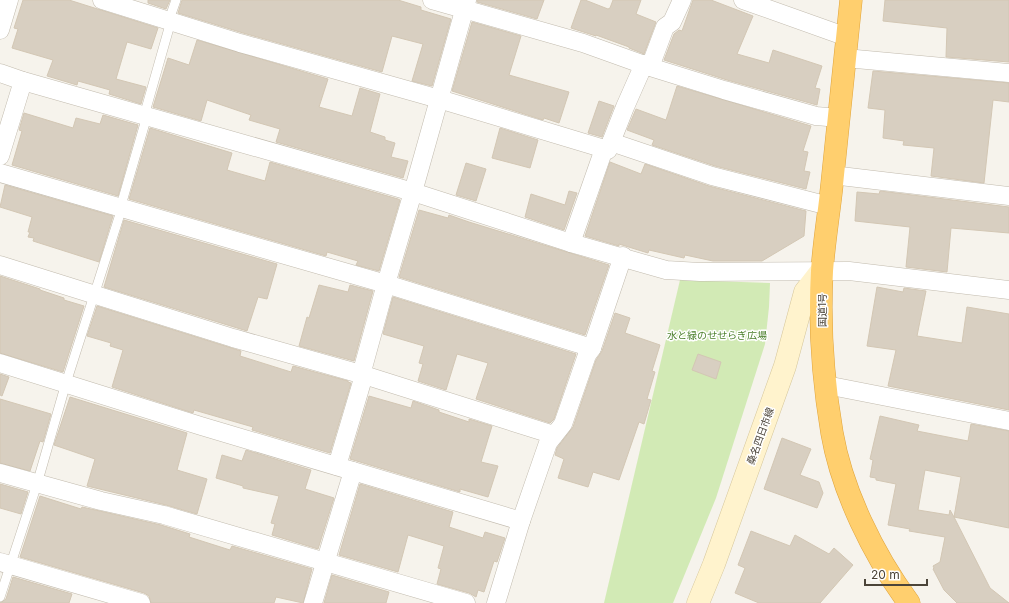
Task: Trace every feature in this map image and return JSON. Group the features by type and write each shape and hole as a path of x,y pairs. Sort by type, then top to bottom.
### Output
{"highway":[{"name":"国道1号","path":"851,0 822,270 821,327 826,385 832,434 843,475 854,507 875,548 897,586 909,603"}],"main road":[{"name":"桑名四日市線","path":"698,603 714,564 785,366 806,292 822,270"}],"street":[{"path":"0,30 9,0"},
{"path":"102,0 240,43 712,176 829,206"},
{"path":"432,0 466,5 583,42 724,90 816,116 839,118"},
{"path":"571,243 608,146 625,107 665,28 672,22 682,0"},
{"path":"743,0 847,37"},
{"path":"313,603 325,562 345,469 362,375 386,284 466,5"},
{"path":"845,58 1009,73"},
{"path":"0,73 23,81 413,192 571,243 623,256 666,270 700,272 849,271 1009,290"},
{"path":"0,156 23,81"},
{"path":"0,173 386,284 592,348"},
{"path":"832,175 1009,196"},
{"path":"496,603 521,521 548,443 563,424 587,355 592,348 623,256"},
{"path":"0,265 233,338 362,375 554,435"},
{"path":"0,363 345,469 521,521"},
{"path":"826,385 1009,421"},
{"path":"0,473 101,501 164,515 466,603"},
{"path":"6,564 141,603"}],"lane":[{"path":"0,597 6,564 37,484 66,383 122,208 176,0"}],"green space":[{"name":"水と緑のせせらぎ広場","path":"680,280 770,283 765,344 716,498 673,603 604,603"}],"building":[{"path":"23,0 69,0 158,28 151,49 127,42 116,79 146,87 141,104 109,94 110,90 78,81 77,85 47,76 53,60 12,48 18,29 14,28"},
{"path":"148,0 170,0 166,9 148,3"},
{"path":"182,0 398,0 421,7 421,10 451,19 432,86 412,81 423,44 392,36 382,72 178,13"},
{"path":"477,0 544,0 537,19 477,2"},
{"path":"581,0 585,0 608,9 610,8 613,0 641,0 636,14 656,22 644,54 596,35 571,28"},
{"path":"693,0 711,0 753,16 737,54 769,63 773,50 822,66 815,88 820,89 817,105 727,80 664,60 674,34 679,30 682,31"},
{"path":"885,0 1009,0 1009,62 946,57 947,28 883,21"},
{"path":"472,22 521,36 509,75 569,92 559,123 544,118 543,120 452,91"},
{"path":"197,40 328,79 319,107 352,116 360,88 380,94 370,132 385,137 385,140 395,143 391,157 408,161 403,178 276,142 280,129 249,120 251,115 207,100 201,121 153,107 168,58 189,65"},
{"path":"873,71 1009,83 1009,102 993,100 984,183 931,176 934,148 903,145 904,141 883,138 885,110 868,108"},
{"path":"677,86 811,126 803,151 808,152 804,171 810,172 806,189 715,166 652,145 654,140 627,130 636,109 666,120"},
{"path":"599,101 614,106 602,137 588,133"},
{"path":"24,113 73,128 76,118 100,124 103,115 138,125 118,196 12,165 22,131 19,130"},
{"path":"150,128 232,153 227,170 265,181 270,162 400,200 379,271 356,265 358,261 327,252 326,256 129,199"},
{"path":"500,128 538,140 530,168 492,158"},
{"path":"610,162 641,174 645,164 709,186 806,211 804,236 762,261 713,261 685,255 684,258 649,250 648,253 585,236"},
{"path":"466,163 486,169 476,201 456,195"},
{"path":"5,185 113,216 99,262 33,241 34,238 28,237 32,217 0,207"},
{"path":"569,191 577,193 564,230 525,217 531,194 565,205"},
{"path":"880,191 1009,207 1009,233 951,228 947,272 906,267 910,227 855,221 857,192 879,194"},
{"path":"419,210 448,218 449,215 609,265 585,335 399,277"},
{"path":"124,220 277,264 267,299 258,297 247,331 104,287"},
{"path":"0,276 40,289 64,298 64,300 84,306 63,372 0,353"},
{"path":"319,285 348,292 350,285 373,291 354,361 299,346 307,317 309,318"},
{"path":"877,287 903,292 904,288 926,291 917,336 962,343 967,307 1009,314 1009,410 888,386 896,350 867,346"},
{"path":"393,297 576,354 554,419 550,423 476,399 488,363 457,354 446,390 418,381 423,364 419,363 424,346 383,334"},
{"path":"97,306 241,351 240,356 291,372 293,366 348,381 351,383 330,453 252,430 253,427 194,410 193,413 112,387 123,350 110,346 111,343 87,336"},
{"path":"615,313 630,318 625,333 660,345 652,371 655,372 647,399 651,400 644,424 639,422 619,480 593,472 588,487 558,478 564,459 555,455 557,448 573,427 596,360 602,351"},
{"path":"698,354 721,362 716,379 692,370"},
{"path":"0,374 9,377 2,396 0,395"},
{"path":"369,396 411,408 413,401 469,422 469,419 492,426 481,462 498,466 488,497 460,489 460,492 350,459"},
{"path":"70,397 187,433 177,470 207,479 197,514 87,486 95,459 54,445"},
{"path":"0,399 51,414 43,442 40,441 30,471 0,463"},
{"path":"880,416 919,425 917,431 968,441 971,424 1009,431 1009,528 954,517 990,588 1009,603 957,603 944,590 933,569 933,566 940,562 945,537 909,531 910,529 888,525 896,484 876,480 876,478 870,477 873,460 870,459","holes":["925,470 961,477 954,517 950,510 949,515 918,510"]},
{"path":"782,438 811,449 800,475 819,482 823,493 817,508 764,489"},
{"path":"246,450 311,470 305,489 334,498 318,549 272,535 275,524 271,523 279,496 243,488 243,486 216,478 222,455 242,461"},
{"path":"0,484 28,492 21,514 0,508"},
{"path":"360,484 453,512 449,527 483,538 485,532 505,538 497,562 494,561 484,592 478,590 476,597 469,593 437,584 441,569 438,568 444,546 408,535 398,572 339,555"},
{"path":"40,496 81,509 82,507 161,525 190,534 189,537 230,550 232,546 312,569 303,603 276,597 274,603 151,603 149,596 144,593 20,557"},
{"path":"751,531 790,546 795,535 829,554 834,548 853,565 820,603 759,603 735,593 745,568 738,565"},
{"path":"332,575 389,592 386,603 324,603"},
{"path":"13,577 72,594 69,603 0,603 6,599"}]}
